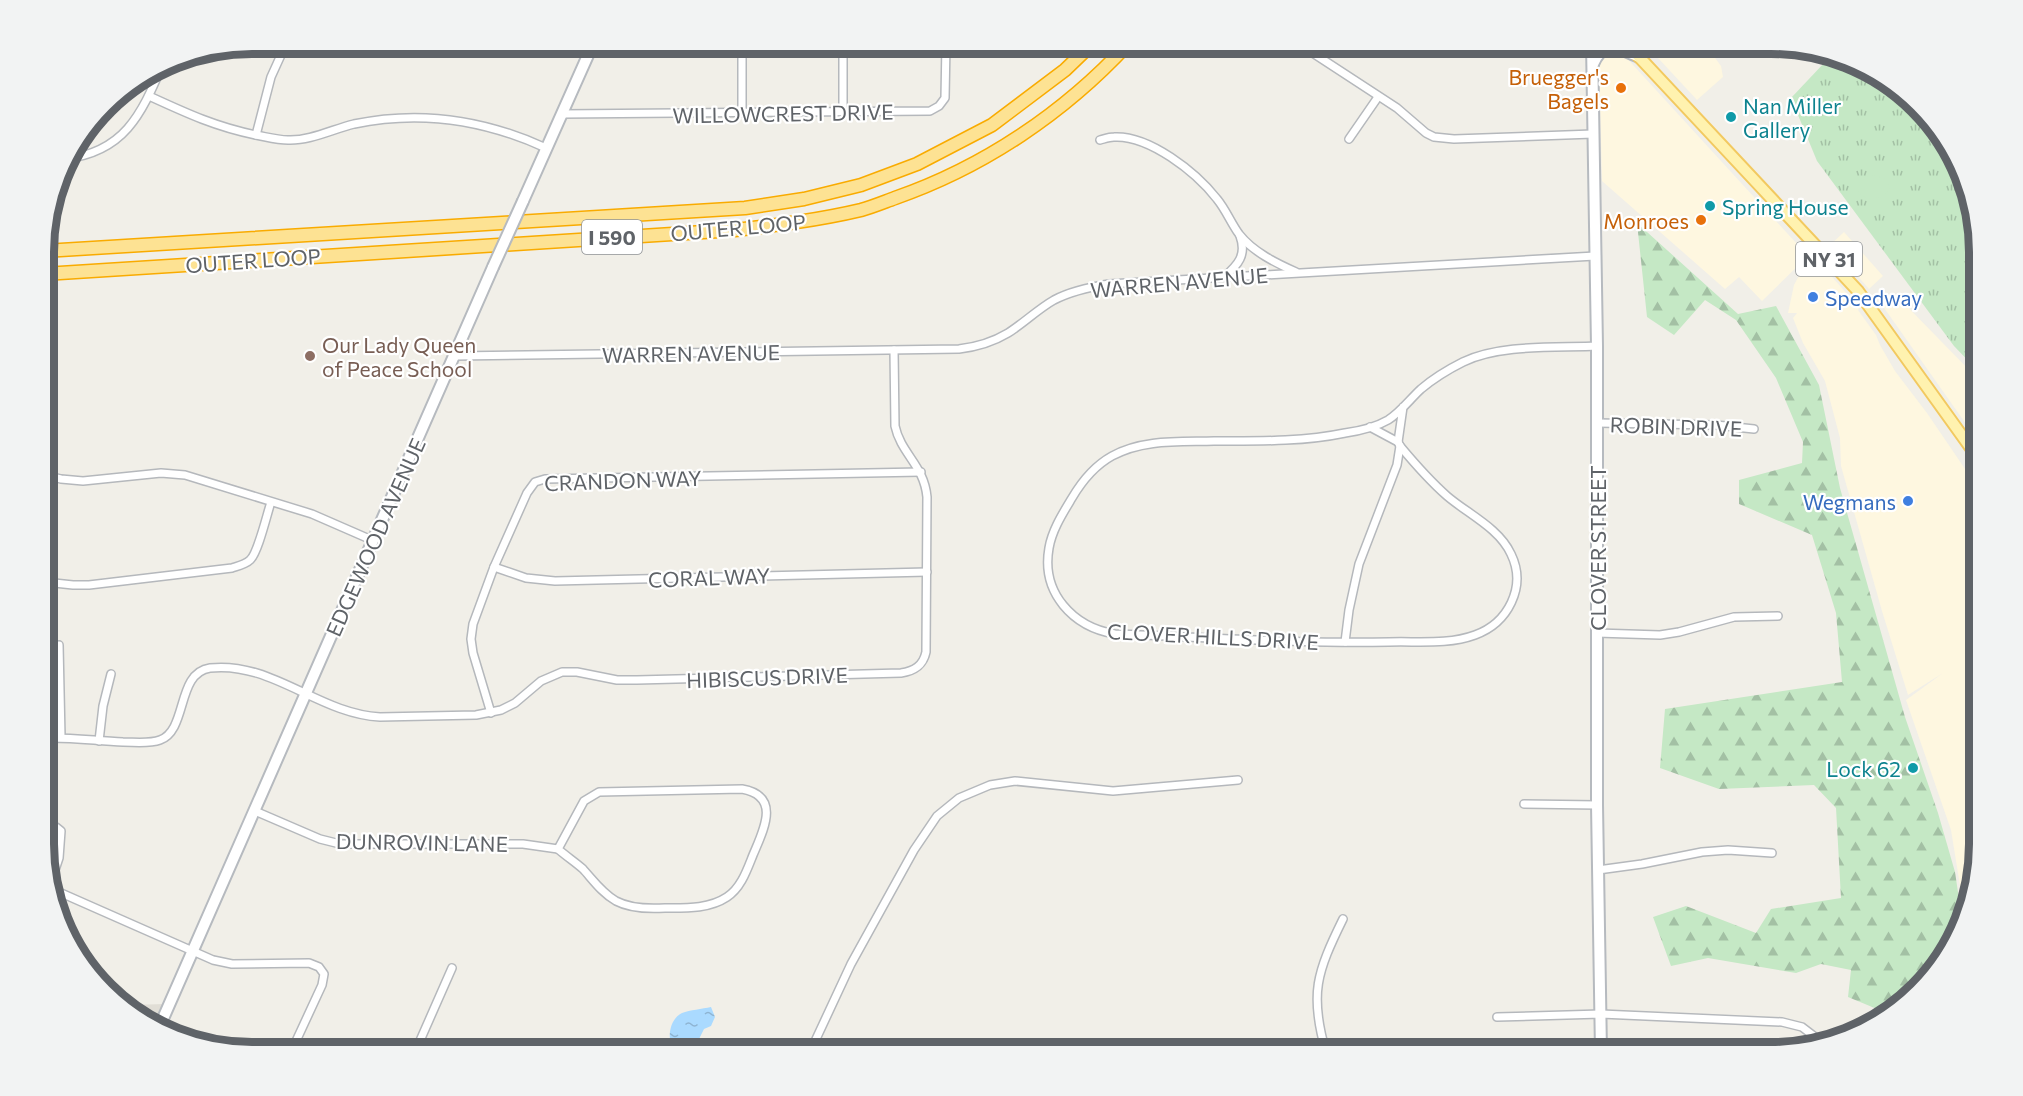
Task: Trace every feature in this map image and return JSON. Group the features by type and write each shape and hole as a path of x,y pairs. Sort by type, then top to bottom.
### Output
{"highway":[{"name":"OUTER LOOP","path":"54,250 745,208 804,199 861,185 917,164 992,125 1065,70 1082,54"},
{"name":"OUTER LOOP","path":"54,273 735,230 804,222 862,209 923,188 978,162 1041,122 1100,73 1118,54"}],"main road":[{"name":"NY 31","path":"1637,54 1858,291 1969,445"}],"street":[{"path":"256,135 271,77 281,54"},
{"name":"EDGEWOOD AVENUE","path":"162,1021 562,114 585,54"},
{"path":"742,54 742,113"},
{"path":"843,54 843,112"},
{"name":"WILLOWCREST DRIVE","path":"562,114 923,111 936,109 946,94 946,54"},
{"path":"1314,54 1397,108 1418,128 1434,137 1445,139 1593,134"},
{"name":"CLOVER STREET","path":"1592,54 1597,346 1597,805 1601,1042"},
{"path":"1592,67 1598,54"},
{"path":"1632,54 1640,57"},
{"path":"79,156 108,146 121,136 133,124 157,78"},
{"path":"149,96 211,124 237,132 290,140 375,120 424,118 458,120 493,127 546,148"},
{"path":"1349,139 1378,97"},
{"path":"1100,140 1113,137 1130,139 1151,147 1177,161 1211,191 1239,234 1244,247 1236,267 1224,277"},
{"path":"1239,234 1255,249 1278,264 1298,273"},
{"name":"WARREN AVENUE","path":"455,356 959,349 980,345 1008,333 1054,300 1095,286 1595,256"},
{"name":"CLOVER HILLS DRIVE","path":"1370,427 1399,444 1433,484 1506,545 1515,564 1516,590 1510,606 1500,619 1484,630 1467,637 1436,641 1345,642 1115,634 1084,624 1064,606 1050,579 1048,556 1060,520 1085,479 1099,465 1129,448 1165,442 1301,439 1330,436 1387,421 1422,388 1478,356 1501,351 1597,346"},
{"name":"HIBISCUS DRIVE","path":"99,741 137,742 160,740 166,737 174,725 193,678 208,669 242,669 260,674 338,709 366,716 491,713 514,703 542,681 562,672 577,672 617,680 637,680 912,671 921,663 926,652 927,497 921,472 898,437 895,426 894,350"},
{"path":"1345,642 1355,576 1397,465 1402,407"},
{"name":"ROBIN DRIVE","path":"1597,423 1716,425 1754,429"},
{"name":"CRANDON WAY","path":"491,713 473,653 471,639 475,615 527,493 531,486 539,480 921,472"},
{"path":"54,476 84,482 161,473 177,474 312,514 374,541"},
{"path":"54,583 89,585 242,565 250,561 255,553 271,502"},
{"name":"CORAL WAY","path":"494,567 526,578 555,582 927,572"},
{"path":"1597,633 1660,635 1734,617 1778,616"},
{"path":"59,645 61,737"},
{"path":"54,737 99,741 103,706 111,674"},
{"path":"815,1042 851,964 914,850 937,816 959,798 990,785 1015,781 1113,791 1238,780"},
{"path":"742,789 756,794 763,801 767,812 766,825 739,886 728,897 703,907 653,909 623,904 608,896 576,863 558,849 584,801 599,792 742,789"},
{"path":"1524,804 1597,805"},
{"name":"DUNROVIN LANE","path":"255,811 320,839 339,844 523,843 558,849"},
{"path":"54,827 61,831 56,869"},
{"path":"1599,870 1702,852 1728,850 1772,853"},
{"path":"60,891 224,963 315,964 323,970 324,979 296,1042"},
{"path":"1323,1042 1318,1023 1316,996 1324,959 1343,919"},
{"path":"419,1042 452,968"},
{"path":"1497,1017 1600,1014 1782,1022 1802,1027 1815,1037"}],"shaded area":[{"path":"1603,54 1623,54 1808,256 1762,301 1739,277 1725,289 1602,181 1599,59"},
{"path":"1654,54 1712,54 1721,66 1723,77 1697,100"},
{"path":"1844,232 1883,276 1869,289 1830,245"},
{"path":"1811,253 1857,305 1895,371 1969,475 1969,844 1962,896 1951,830 1906,700 1943,673 1908,695 1841,466 1840,438 1825,381 1803,343 1793,318 1797,313 1788,313 1794,285"},
{"path":"1895,294 1969,370 1969,428 1882,305"},
{"path":"165,1004 159,1019 137,1005"}],"green space":[{"path":"1825,62 1859,74 1892,95 1928,131 1943,153 1962,200 1967,226 1969,362 1954,346 1817,161 1791,98"},
{"path":"1872,175 1887,179 1890,189 1885,194 1872,198 1861,195 1858,191 1862,178"},
{"path":"1637,223 1738,314 1776,306 1819,385 1840,488 1905,717 1938,813 1955,872 1960,904 1949,932 1920,975 1902,993 1878,1011 1848,997 1851,970 1821,964 1796,973 1708,958 1671,966 1653,917 1686,906 1756,933 1771,909 1841,898 1836,808 1814,785 1719,789 1660,768 1665,709 1842,682 1836,613 1812,535 1739,504 1739,480 1802,463 1803,442 1776,378 1736,320 1705,300 1674,335 1647,317"}],"water":[{"path":"711,1007 715,1017 711,1026 704,1029 699,1039 701,1042 670,1042 670,1031 674,1020 685,1012"}],"place":[{"name":"Bruegger's Bagels","path":"1621,88"},
{"name":"Nan Miller Gallery","path":"1731,117"},
{"name":"Spring House","path":"1710,206"},
{"name":"Monroes","path":"1701,220"},
{"name":"Speedway","path":"1813,297"},
{"name":"Our Lady Queen of Peace School","path":"310,356"},
{"name":"Wegmans","path":"1908,501"},
{"name":"Lock 62","path":"1913,768"}]}
